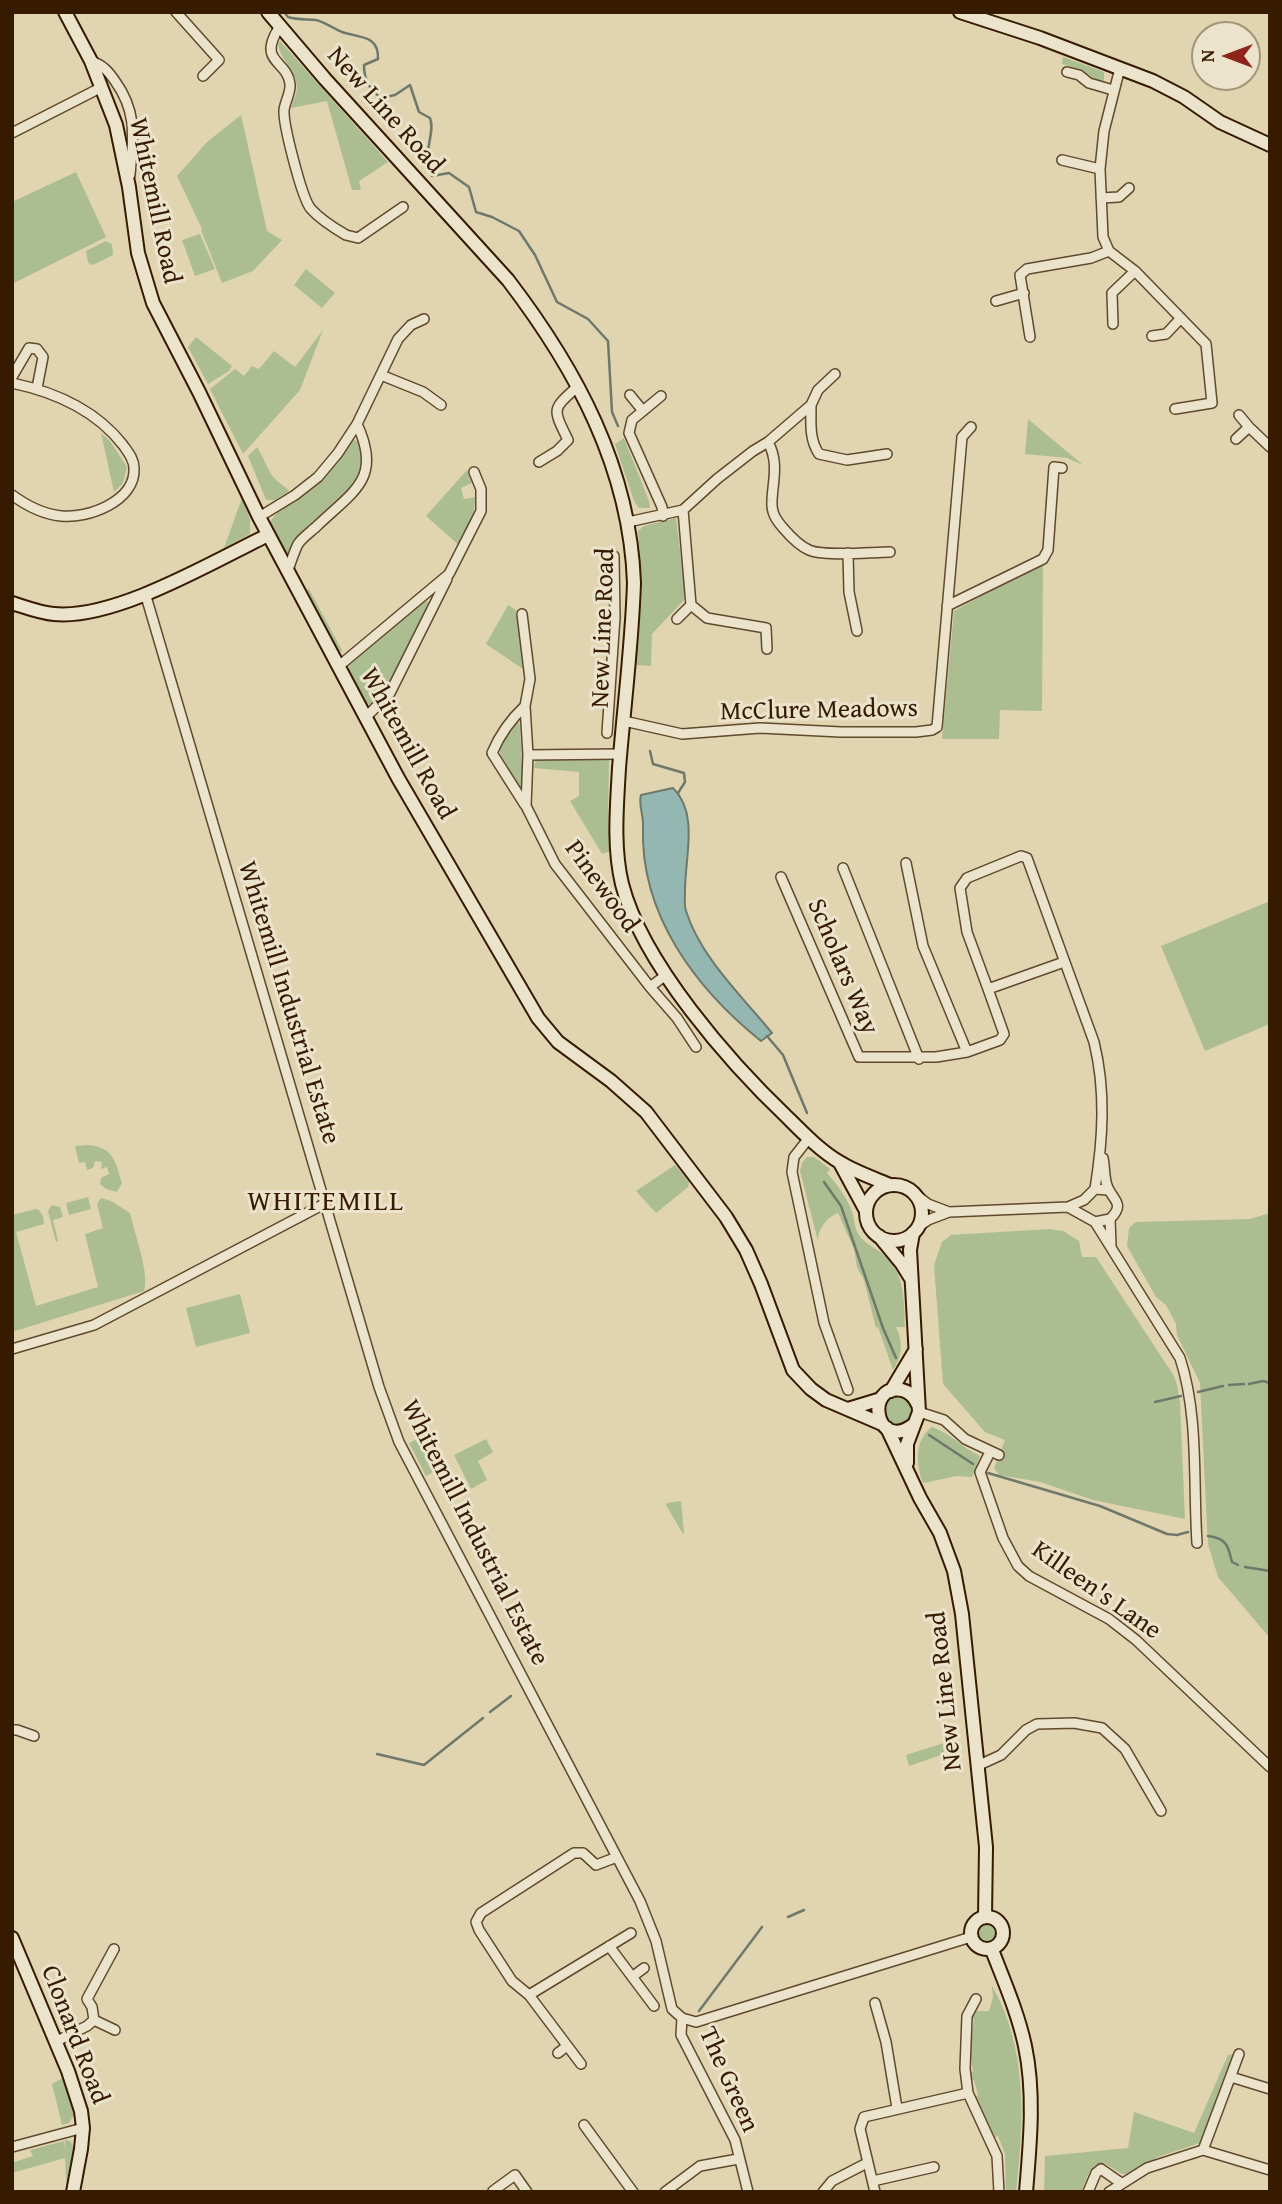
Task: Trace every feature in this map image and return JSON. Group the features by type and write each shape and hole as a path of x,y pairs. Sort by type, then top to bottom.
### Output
{"main road":[{"name":"Whitemill Road","path":"65,12 91,61 116,125 129,187 138,253 148,290 268,535 420,817 538,1018 558,1042 611,1081 646,1112 726,1217 746,1250 761,1284 793,1370 826,1401 885,1426"},
{"name":"New Line Road","path":"268,12 508,279 535,315 578,386 614,465 633,552 633,619 617,805 618,848 622,884 648,946 666,975 741,1072 839,1163 890,1185"},
{"path":"960,12 1040,38 1153,81 1184,97 1220,122 1270,145"},
{"path":"12,603 52,614 78,614 104,609 145,593 268,535"},
{"name":"New Line Road","path":"839,1163 866,1211"},
{"path":"911,1279 902,1264 872,1229 866,1211 874,1194 890,1185 908,1188 915,1194 922,1210 910,1250 916,1349 918,1409 913,1425 901,1431 885,1426 877,1411 916,1349"},
{"path":"879,1236 897,1241 916,1230"},
{"path":"848,1409 898,1390 910,1394 918,1409"},
{"name":"New Line Road","path":"908,1471 907,1444 913,1425"},
{"name":"New Line Road","path":"885,1426 940,1533 954,1571 962,1614 986,1847 985,1917"},
{"path":"985,1917 996,1919 1004,1931 1000,1944 992,1950 976,1946 971,1937 975,1922 985,1917"},
{"name":"Clonard Road","path":"12,1938 81,2111 83,2128 73,2192"},
{"path":"992,1950 1005,1981 1026,2048 1030,2106 1026,2192"}],"street":[{"path":"176,12 219,60 202,76"},
{"path":"280,26 272,38 271,48 273,58 287,75 290,84 284,112 302,193 311,209 345,236 358,238 403,207"},
{"path":"91,61 101,65 111,75 125,95 132,112 129,187"},
{"path":"1119,68 1104,131 1100,169 1103,237 1109,251 1135,271 1206,344 1212,403 1175,410"},
{"path":"1067,72 1079,75 1089,83 1113,90"},
{"path":"12,133 102,87"},
{"path":"1062,160 1100,169"},
{"path":"1101,198 1119,197 1129,188"},
{"path":"1030,337 1020,275 1027,269 1091,258 1109,251"},
{"path":"1113,324 1112,293 1135,271"},
{"path":"996,301 1024,293"},
{"path":"1152,336 1166,334 1181,318"},
{"path":"259,517 318,477 357,424 398,339 411,325 424,319"},
{"path":"12,377 29,348 37,349 43,357 37,388"},
{"path":"628,522 683,510 811,405 818,390 835,374"},
{"path":"381,375 423,392 442,405"},
{"path":"12,383 37,388 73,404 110,428 130,454 135,467 133,482 116,500 75,517 39,511 28,507 12,495"},
{"path":"539,462 557,451 568,440 556,413 557,405 578,386"},
{"path":"630,395 643,411"},
{"path":"661,396 630,423 629,433 662,507 663,516"},
{"path":"811,405 813,445 819,454 847,460 887,454"},
{"path":"1239,415 1270,447"},
{"path":"288,570 299,542 358,486 366,473 368,458 357,424"},
{"name":"McClure Meadows","path":"624,721 682,734 761,729 841,732 932,730 937,727 962,438 971,427"},
{"path":"1236,439 1249,427"},
{"path":"768,442 773,451 774,462 772,512 788,534 810,551 890,552"},
{"path":"947,606 1043,559 1048,550 1054,467 1062,468"},
{"path":"366,717 390,693 481,511 481,489 474,472"},
{"path":"683,510 691,605 707,618 766,628 767,649"},
{"path":"848,553 849,592 857,631"},
{"path":"607,733 615,617 614,556"},
{"path":"339,666 449,574"},
{"name":"Whitemill Industrial Estate","path":"145,593 379,1387 399,1442 640,1901 656,1941 672,2009 682,2018"},
{"path":"677,619 691,605"},
{"name":"Pinewood","path":"522,614 530,679 525,706 528,755 526,806"},
{"path":"615,617 633,619"},
{"name":"Pinewood","path":"525,706 511,719 492,753 526,806 555,864 677,1018 696,1047"},
{"path":"528,755 621,754"},
{"name":"Scholars Way","path":"780,877 859,1057 919,1059 967,1052 1000,1041 1004,1037 967,932 960,888 967,878 1021,856 1027,858 1064,962"},
{"path":"906,863 923,946 967,1052"},
{"name":"Scholars Way","path":"843,868 919,1059"},
{"path":"988,989 1064,962 1097,1057 1102,1098 1102,1149 1108,1190"},
{"path":"650,987 666,975"},
{"path":"809,1138 794,1157 792,1172 824,1323 848,1390"},
{"path":"1068,1208 1084,1200 1095,1189 1102,1149"},
{"path":"1095,1189 1108,1190 1115,1196 1118,1205 1110,1219 1111,1247"},
{"path":"915,1194 928,1204 949,1212"},
{"path":"1084,1200 1086,1215"},
{"path":"12,1349 94,1325 326,1203"},
{"path":"916,1230 928,1220 949,1212 1068,1208 1095,1222 1180,1358 1187,1379 1191,1403 1197,1543"},
{"path":"1095,1222 1110,1219"},
{"name":"Killeen's Lane","path":"918,1409 944,1420 965,1438 995,1453 979,1472 1014,1562 1029,1576 1109,1619 1136,1640 1270,1766"},
{"path":"977,1766 1001,1755 1026,1730 1037,1724 1074,1723 1102,1728 1125,1749 1161,1811"},
{"path":"12,1730 34,1736"},
{"path":"581,2064 528,1995 512,1981 476,1922 478,1917 573,1853 583,1853 596,1865 617,1857"},
{"path":"528,1995 631,1933"},
{"path":"682,2018 696,2022 971,1937"},
{"path":"609,1946 654,2006"},
{"path":"94,2020 92,2007 82,1999 114,1949"},
{"path":"632,1977 644,1968"},
{"path":"976,1999 967,2016 965,2069 968,2093 997,2156 999,2192"},
{"path":"875,2003 886,2042 897,2108"},
{"name":"The Green","path":"682,2018 681,2035 735,2140 748,2192"},
{"path":"55,2042 88,2026 94,2020"},
{"path":"94,2020 114,2030"},
{"path":"558,2053 567,2046"},
{"path":"1203,2150 1238,2054"},
{"path":"1231,2077 1270,2090"},
{"path":"875,2192 860,2129 864,2117 968,2093"},
{"path":"584,2125 633,2192"},
{"path":"12,2147 83,2128"},
{"path":"1109,2192 1147,2168 1203,2150 1270,2170"},
{"name":"The Green","path":"665,2192 700,2166 738,2158"},
{"path":"822,2192 832,2181 867,2163"},
{"path":"873,2181 934,2167"},
{"path":"1088,2192 1101,2169 1121,2183"},
{"path":"486,2181 494,2191 515,2175 527,2192"}],"green space":[{"path":"280,41 388,162 359,181 361,190 352,190 327,101 291,108 297,86 280,50"},
{"path":"1063,57 1104,72 1104,81 1097,81 1082,70 1062,64"},
{"path":"241,115 267,231 282,240 253,271 222,283 202,229 177,176 207,142"},
{"path":"76,172 106,237 12,284 12,202"},
{"path":"200,234 215,269 195,276 182,240"},
{"path":"106,241 112,244 113,255 93,265 88,263 86,251"},
{"path":"306,269 335,293 322,308 294,285"},
{"path":"323,330 300,390 243,454 210,389 235,369 244,376 252,366 259,369 274,351 295,367"},
{"path":"196,337 232,366 229,371 208,384 188,347"},
{"path":"1028,419 1083,465 1067,458 1025,454"},
{"path":"101,433 110,441 127,467 123,483 114,492"},
{"path":"624,438 650,508 639,508 634,501 615,444"},
{"path":"353,440 358,441 363,451 360,473 352,485 296,538 287,557 269,524 281,509 320,480"},
{"path":"257,447 272,475 289,491 275,500 266,500 248,456"},
{"path":"467,470 472,483 461,488 464,499 475,497 475,504 461,547 426,516"},
{"path":"242,498 250,519 250,534 224,548"},
{"path":"676,518 684,600 652,634 651,666 636,665 642,593 638,531 644,526"},
{"path":"1043,562 1042,711 1000,710 999,739 942,739 954,611"},
{"path":"309,589 343,652 337,650 305,591"},
{"path":"427,601 429,604 383,695 375,703 365,703 349,671 349,665"},
{"path":"508,605 516,610 523,669 486,644"},
{"path":"519,716 524,789 521,792 500,754 500,745"},
{"path":"536,760 609,760 608,824 611,851 602,854 570,801 579,796 579,772 534,768"},
{"path":"1270,901 1270,1024 1205,1051 1161,946"},
{"path":"89,1145 104,1149 112,1157 122,1183 117,1192 100,1184 101,1178 109,1174 107,1167 101,1169 102,1162 95,1161 93,1168 87,1170 85,1162 79,1163 75,1146"},
{"path":"807,1157 814,1157 830,1169 827,1173 849,1204 859,1235 891,1262 900,1279 905,1327 896,1327 901,1349 893,1370 878,1327 876,1328 854,1249 838,1213 824,1224 818,1241 800,1171"},
{"path":"675,1165 689,1181 688,1187 656,1213 636,1191"},
{"path":"88,1197 91,1209 69,1215 66,1203"},
{"path":"101,1198 130,1213 145,1274 144,1291 12,1332 12,1215 36,1209 43,1216 44,1224 16,1232 36,1306 98,1287 85,1234 103,1228 97,1204"},
{"path":"52,1205 60,1207 63,1217 53,1220 58,1241 56,1242 48,1211"},
{"path":"1270,1213 1270,1638 1218,1577 1208,1544 1200,1383 1166,1305 1156,1297 1127,1246 1129,1228 1136,1222 1250,1219"},
{"path":"1049,1229 1063,1231 1079,1241 1082,1257 1096,1257 1174,1376 1180,1402 1185,1519 1093,1500 1040,1482 999,1475 994,1468 1005,1440 985,1432 943,1384 934,1265 942,1242 951,1235"},
{"path":"240,1294 250,1333 196,1347 186,1308"},
{"path":"897,1397 907,1401 911,1411 907,1421 897,1425 887,1421 883,1411 887,1401"},
{"path":"932,1427 980,1456 972,1477 957,1476 923,1483 919,1468 919,1446 926,1432"},
{"path":"486,1439 493,1452 478,1461 487,1480 471,1489 454,1455"},
{"path":"415,1440 426,1444 439,1469 426,1476 409,1443"},
{"path":"681,1501 684,1533 683,1534 666,1505"},
{"path":"950,1741 953,1751 909,1766 906,1755"},
{"path":"987,1923 995,1926 998,1934 995,1942 987,1945 979,1942 976,1934 979,1926"},
{"path":"992,1986 1004,2010 1018,2060 1021,2139 1016,2192 1006,2192 1005,2154 998,2136 995,2137 975,2097 978,2095 974,2080 970,2080 970,2073 973,2072 971,2056 968,2056 971,2053 971,2037 968,2037 968,2034 972,2034 974,2019 970,2018 975,2011 989,2011 993,1997"},
{"path":"1235,2054 1200,2143 1158,2157 1129,2174 1122,2174 1104,2163 1094,2166 1081,2192 1044,2192 1045,2156 1128,2148 1134,2112 1194,2133 1228,2055"},
{"path":"63,2078 74,2115 69,2123 62,2125 52,2084"},
{"path":"65,2140 70,2141 74,2147 67,2192 65,2158 12,2173 12,2163 33,2156 30,2150 64,2141 65,2148"}],"water":[{"path":"673,788 681,798 688,823 686,911 701,945 772,1033 761,1041 714,997 694,973 676,947 651,890 645,859 641,795"}],"waterway":[{"path":"284,12 288,17 316,20 342,32 372,41 378,59 364,65 365,75 370,88 381,98 395,95 410,85 419,112 430,118 428,159 432,176 449,173 469,187 476,212 519,231 535,255 557,302 588,319 608,341 612,412 618,426"},
{"path":"650,751 653,764 684,773 685,782 678,793"},
{"path":"767,1036 783,1055 807,1113"},
{"path":"824,1182 841,1206 896,1358"},
{"path":"1249,1384 1263,1381 1270,1383"},
{"path":"1229,1385 1244,1384"},
{"path":"1198,1392 1223,1386"},
{"path":"1155,1402 1181,1396"},
{"path":"929,1435 973,1464"},
{"path":"988,1473 1100,1506 1167,1534 1188,1532"},
{"path":"1208,1536 1222,1541 1232,1562 1238,1565"},
{"path":"1245,1567 1270,1571"},
{"path":"490,1712 511,1696"},
{"path":"377,1754 424,1765 483,1718"},
{"path":"788,1917 804,1910"},
{"path":"699,2011 762,1927"}],"district":[{"name":"WHITEMILL","path":"326,1203"}]}
